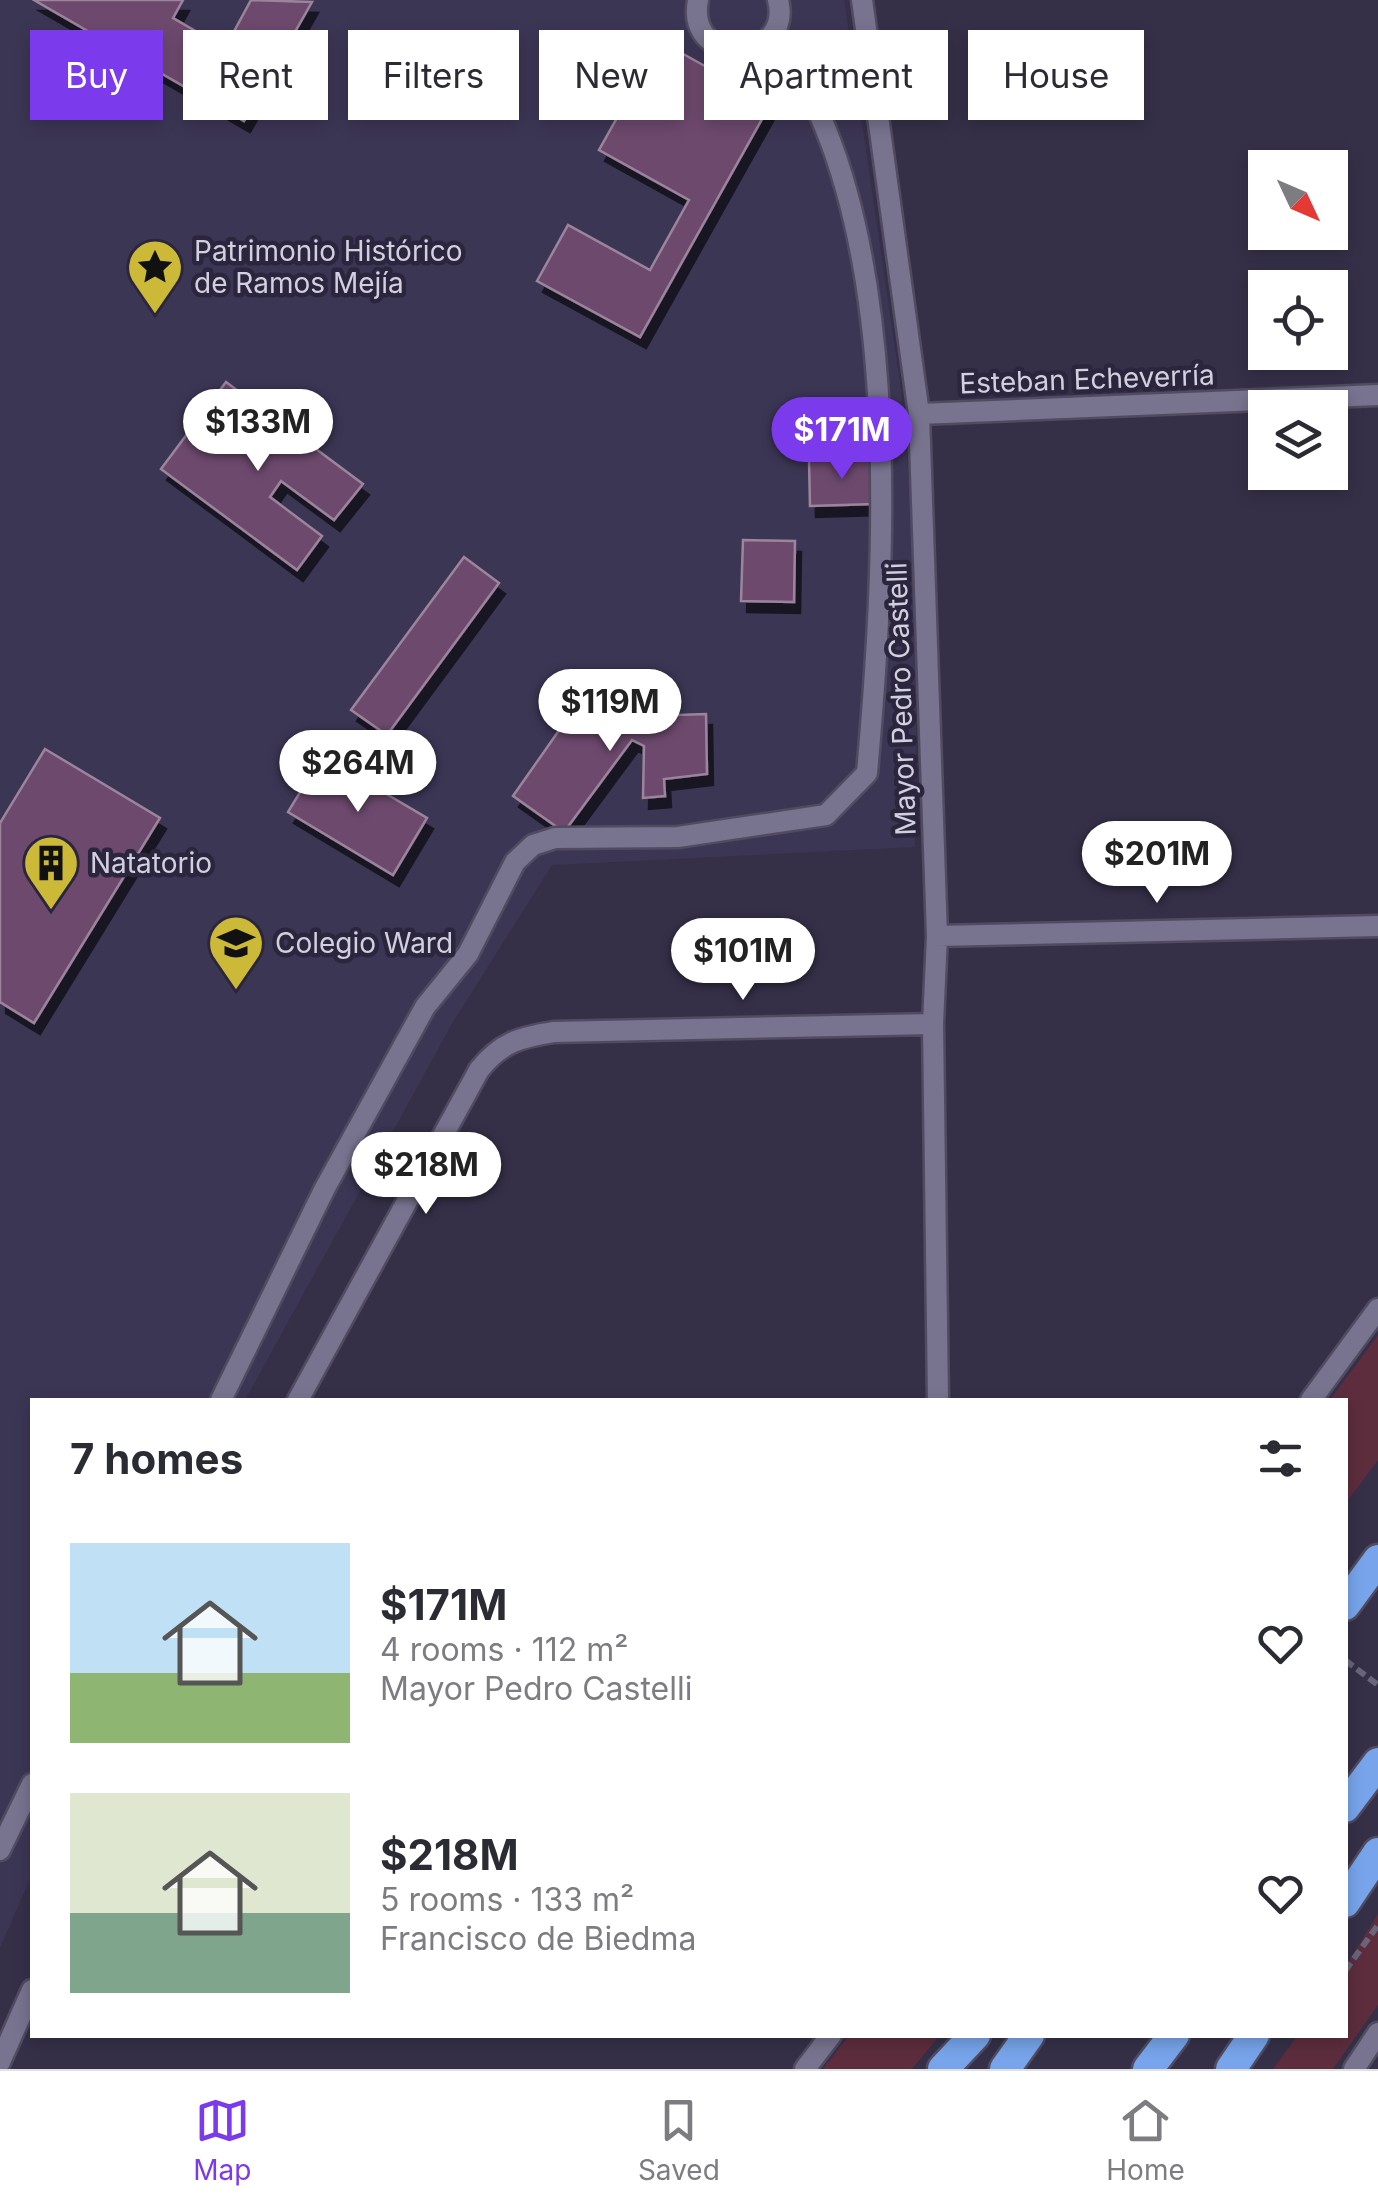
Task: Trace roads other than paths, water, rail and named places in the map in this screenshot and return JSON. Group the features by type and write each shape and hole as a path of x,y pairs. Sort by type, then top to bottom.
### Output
{"highway":[{"path":"1348,1601 1378,1560"},
{"path":"1348,1803 1378,1762"},
{"path":"1348,1898 1378,1853"},
{"path":"943,2069 972,2038"},
{"path":"1004,2069 1028,2038"},
{"path":"1148,2069 1172,2038"},
{"path":"1231,2069 1252,2038"}],"street":[{"path":"698,0 698,24 704,34"},
{"path":"775,30 782,12 778,0"},
{"name":"Mayor Pedro Castelli","path":"862,0 918,414 937,936 933,1024 938,1398"},
{"path":"222,1398 344,1155 425,1007 468,954 515,862 533,845 555,838 678,836 826,815 868,773 883,449 856,214 822,120"},
{"name":"Esteban Echeverría","path":"918,414 1378,395"},
{"path":"937,936 1378,926"},
{"path":"299,1398 479,1070 495,1049 518,1038 554,1032 933,1024"},
{"path":"1312,1398 1378,1309"},
{"path":"0,1850 30,1788"},
{"path":"0,2062 30,1994"},
{"path":"1366,2058 1378,2033"},
{"path":"805,2069 829,2038"}],"place":[{"name":"Patrimonio Histórico de Ramos Mejía","path":"155,316"},
{"name":"Natatorio","path":"51,912"},
{"name":"Colegio Ward","path":"236,992"}]}
